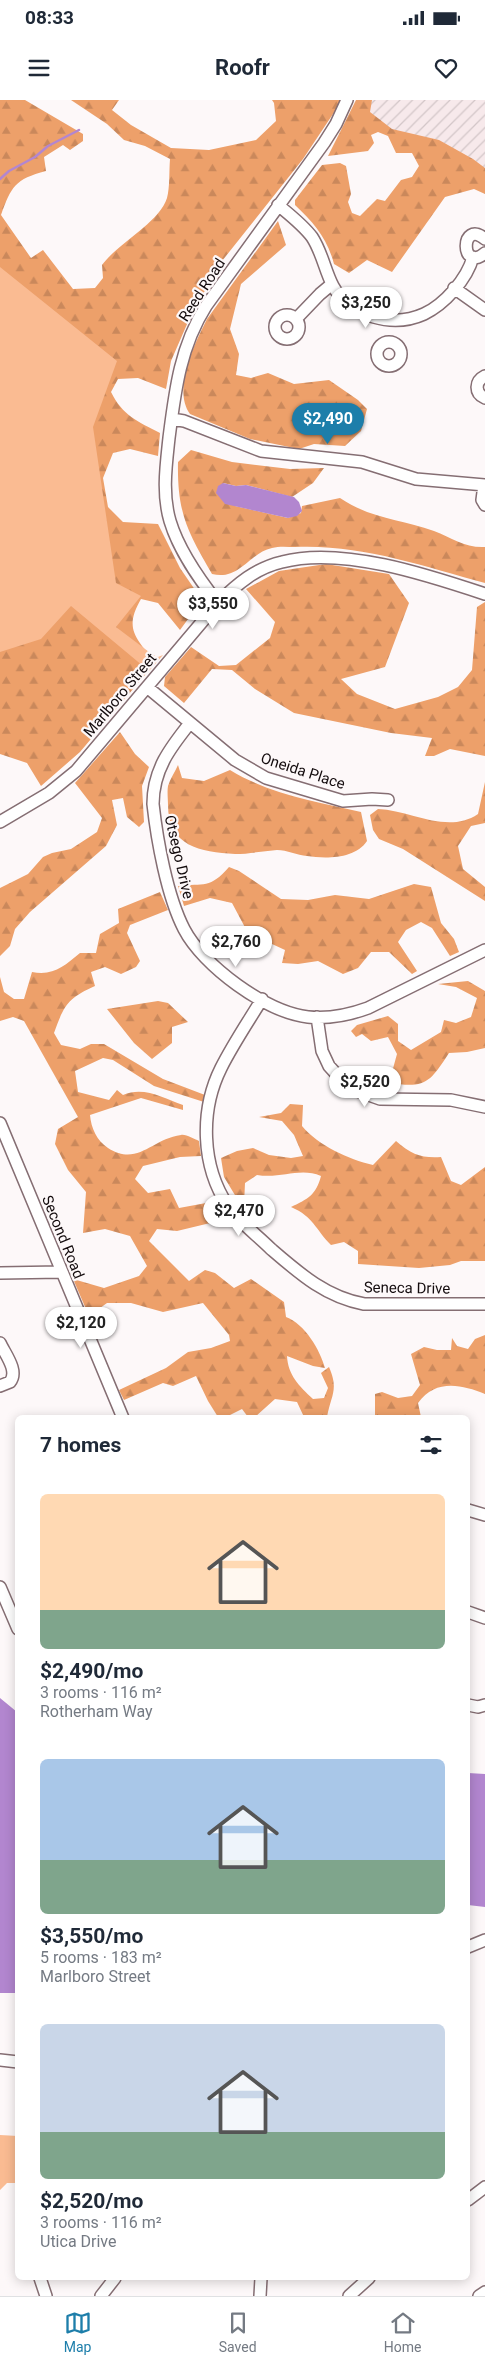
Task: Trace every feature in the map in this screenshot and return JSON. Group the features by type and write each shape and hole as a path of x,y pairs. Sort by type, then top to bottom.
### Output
{"street":[{"name":"Reed Road","path":"218,603 191,565 176,537 169,516 165,481 179,369 195,324 212,296 330,134 347,100"},
{"path":"278,205 312,237 332,284 342,297 356,309 369,316 388,320 408,319 427,312 443,301 454,288 470,267 473,257"},
{"path":"473,257 466,249 467,239 477,235 485,239"},
{"path":"473,257 485,253"},
{"path":"296,319 332,284"},
{"path":"454,288 485,310"},
{"path":"387,342 388,320"},
{"path":"485,376 479,380 477,386 478,393 485,398"},
{"path":"172,419 184,421 261,451 362,462 416,479 484,485 482,500 485,505"},
{"name":"Marlboro Street","path":"0,822 38,800 67,780 102,742 218,603 239,584 262,569 290,560 320,557 393,567 438,578 485,594"},
{"name":"Oneida Place","path":"147,687 235,760 266,778 343,801 388,800"},
{"name":"Otsego Drive","path":"190,724 162,763 152,792 154,815 171,892 184,929 198,951 221,973 262,999 307,1017 353,1014 485,950"},
{"name":"Seneca Drive","path":"262,999 220,1069 209,1105 206,1142 209,1159 213,1177 229,1207 245,1225 302,1276 345,1300 364,1304 485,1304"},
{"path":"317,1017 322,1052 329,1066 349,1088 380,1098 451,1100 485,1107"},
{"name":"Second Road","path":"0,1122 61,1272 123,1415"},
{"path":"0,1273 61,1272"},
{"path":"0,1343 11,1365 13,1375 10,1382 0,1386"},
{"path":"470,1511 485,1515"},
{"path":"0,1587 15,1622"},
{"path":"470,1613 485,1618"},
{"path":"470,1705 478,1707 485,1705"},
{"path":"470,1946 485,1940"},
{"path":"0,2060 15,2062"},
{"path":"470,2198 485,2187"},
{"path":"41,2280 46,2296"},
{"path":"102,2296 114,2280"},
{"path":"260,2280 260,2296"},
{"path":"349,2296 367,2280"},
{"path":"479,2296 485,2292"}],"shaded area":[{"path":"366,100 485,100 485,177 356,121"},
{"path":"0,267 117,361 93,427 116,583 141,596 116,627 153,655 158,657 163,655 149,671 71,606 41,639 0,652"},
{"path":"223,483 236,486 246,485 294,497 299,502 302,511 297,516 288,518 225,504 216,493 218,486"},
{"path":"0,1698 15,1710 15,1993 0,1993"},
{"path":"470,1773 485,1774 485,1907 470,1905"},
{"path":"0,2135 15,2136 15,2183 7,2183 0,2190"}],"green space":[{"path":"0,100 25,100 83,134 83,141 70,150 63,145 44,157 46,171 21,181 11,191 1,215 31,258 43,250 73,289 95,288 103,278 102,265 118,248 156,216 163,207 168,194 170,159 145,146 124,140 107,124 71,100 119,100 112,110 131,125 171,148 209,150 256,140 276,121 272,100 340,100 339,105 303,159 222,261 191,315 171,361 166,389 138,378 118,379 111,392 120,407 131,417 160,433 158,456 130,449 113,453 103,478 108,507 123,522 158,524 180,568 202,600 180,630 158,603 141,599 133,619 134,633 155,663 80,752 41,786 27,763 0,754"},
{"path":"356,100 372,100 370,112 392,129 439,140 485,168 485,194 474,189 445,197 392,272 367,260 349,273 334,264 324,239 295,205 295,200 322,165 340,163 346,166 351,194 348,202 352,213 360,216 377,199 385,201 401,180 412,177 419,166 412,153 396,153 388,136 378,132 371,135 374,143 368,151 328,156"},
{"path":"278,221 286,245 241,284 230,329 239,354 236,375 251,378 268,373 294,384 329,380 358,400 367,409 361,431 345,446 314,444 299,449 250,439 190,414 185,404 183,392 187,366 207,319"},
{"path":"191,450 232,462 290,469 324,468 313,483 292,497 246,485 236,486 223,483 235,506 288,518 301,513 302,506 340,498 375,515 422,527 471,546 485,547 485,583 415,563 343,549 319,547 272,548 257,555 230,574 212,574 190,533 179,495 178,462"},
{"path":"326,564 389,574 409,603 385,667 341,679 357,694 395,709 438,697 458,687 472,670 477,607 485,602 485,756 450,749 434,756 425,756 432,738 391,733 294,713 255,689 232,670 212,669 184,703 164,686 165,677 191,647 219,666 236,665 270,638 275,622 246,589 279,571"},
{"path":"120,732 135,754 149,767 142,786 144,822 139,827 127,817 123,798 112,800 117,825 106,846 30,912 15,929 10,946 0,956 0,888 28,874 43,857 71,849 97,832 102,818 75,783"},
{"path":"178,765 182,778 204,781 230,770 277,791 310,801 361,812 367,841 355,851 331,857 307,856 281,850 246,854 222,853 188,844 180,838 169,819 168,786"},
{"path":"485,782 485,823 471,826 458,846 463,869 485,887 485,901 403,849 379,839 373,830 370,815 378,809 441,822 466,820 478,814"},
{"path":"229,867 239,871 281,899 308,900 335,895 369,899 414,884 431,887 441,923 454,939 459,952 450,956 432,928 421,922 406,930 398,942 417,971 412,974 389,952 371,952 358,968 343,974 318,961 298,964 282,963 285,950 248,933 232,903 210,898 184,906 178,886 206,884 217,879"},
{"path":"160,892 168,910 130,925 127,933 140,961 136,967 121,974 105,967 91,972 95,986 79,994 68,1004 54,1033 61,1045 80,1049 91,1044 104,1044 163,1079 205,1095 204,1102 154,1086 113,1060 103,1058 75,1071 78,1092 109,1100 117,1090 123,1095 146,1092 183,1105 183,1110 141,1098 90,1115 95,1134 108,1148 128,1155 144,1150 170,1137 183,1135 199,1141 201,1156 180,1157 143,1166 135,1179 148,1193 170,1189 179,1208 217,1201 231,1218 177,1231 157,1229 149,1241 189,1281 205,1270 215,1273 234,1288 251,1279 284,1302 286,1317 299,1325 311,1338 325,1368 313,1366 287,1356 292,1375 313,1399 324,1398 328,1388 321,1373 329,1367 334,1387 327,1415 303,1415 297,1402 275,1399 257,1415 246,1415 242,1409 230,1415 217,1415 196,1376 173,1386 163,1383 124,1400 119,1390 166,1368 188,1352 211,1348 230,1341 229,1335 203,1303 163,1312 131,1303 107,1303 89,1316 73,1279 104,1288 139,1276 147,1266 130,1236 105,1229 83,1233 86,1192 68,1170 55,1144 58,1129 78,1117 24,1021 13,1017 0,1021 0,977 4,992 14,999 24,999 32,972 47,973 64,966 80,953 96,953 100,934 119,923 118,909"},
{"path":"468,981 485,991 485,1048 449,1053 425,1082 411,1085 389,1083 397,1054 388,1037 371,1041 362,1034 356,1037 351,1031 357,1025 388,1016 398,1024 398,1041 411,1050 441,1032 444,1020 456,1023 471,1017 477,998 456,987 438,984"},
{"path":"158,1001 168,1003 188,1022 172,1027 172,1043 152,1059 134,1043 107,1009"},
{"path":"290,1104 303,1105 302,1126 317,1140 334,1151 363,1162 373,1165 396,1141 417,1155 441,1157 451,1181 461,1185 485,1167 485,1261 461,1261 450,1265 419,1268 358,1264 358,1251 344,1242 331,1245 310,1219 291,1207 307,1199 317,1188 321,1176 313,1174 257,1175 245,1183 244,1205 241,1205 224,1177 221,1158 237,1151 253,1148 269,1155 291,1158 303,1156 294,1135 282,1121 259,1117 281,1113"},
{"path":"485,1335 485,1394 458,1386 440,1387 425,1395 418,1403 421,1415 375,1415 375,1394 382,1392 398,1398 412,1396 420,1385 411,1354 424,1347 437,1350 451,1350 452,1338 457,1346 468,1349 475,1339"}],"waterway":[{"path":"0,179 9,171 35,157 48,146 79,130"}]}
